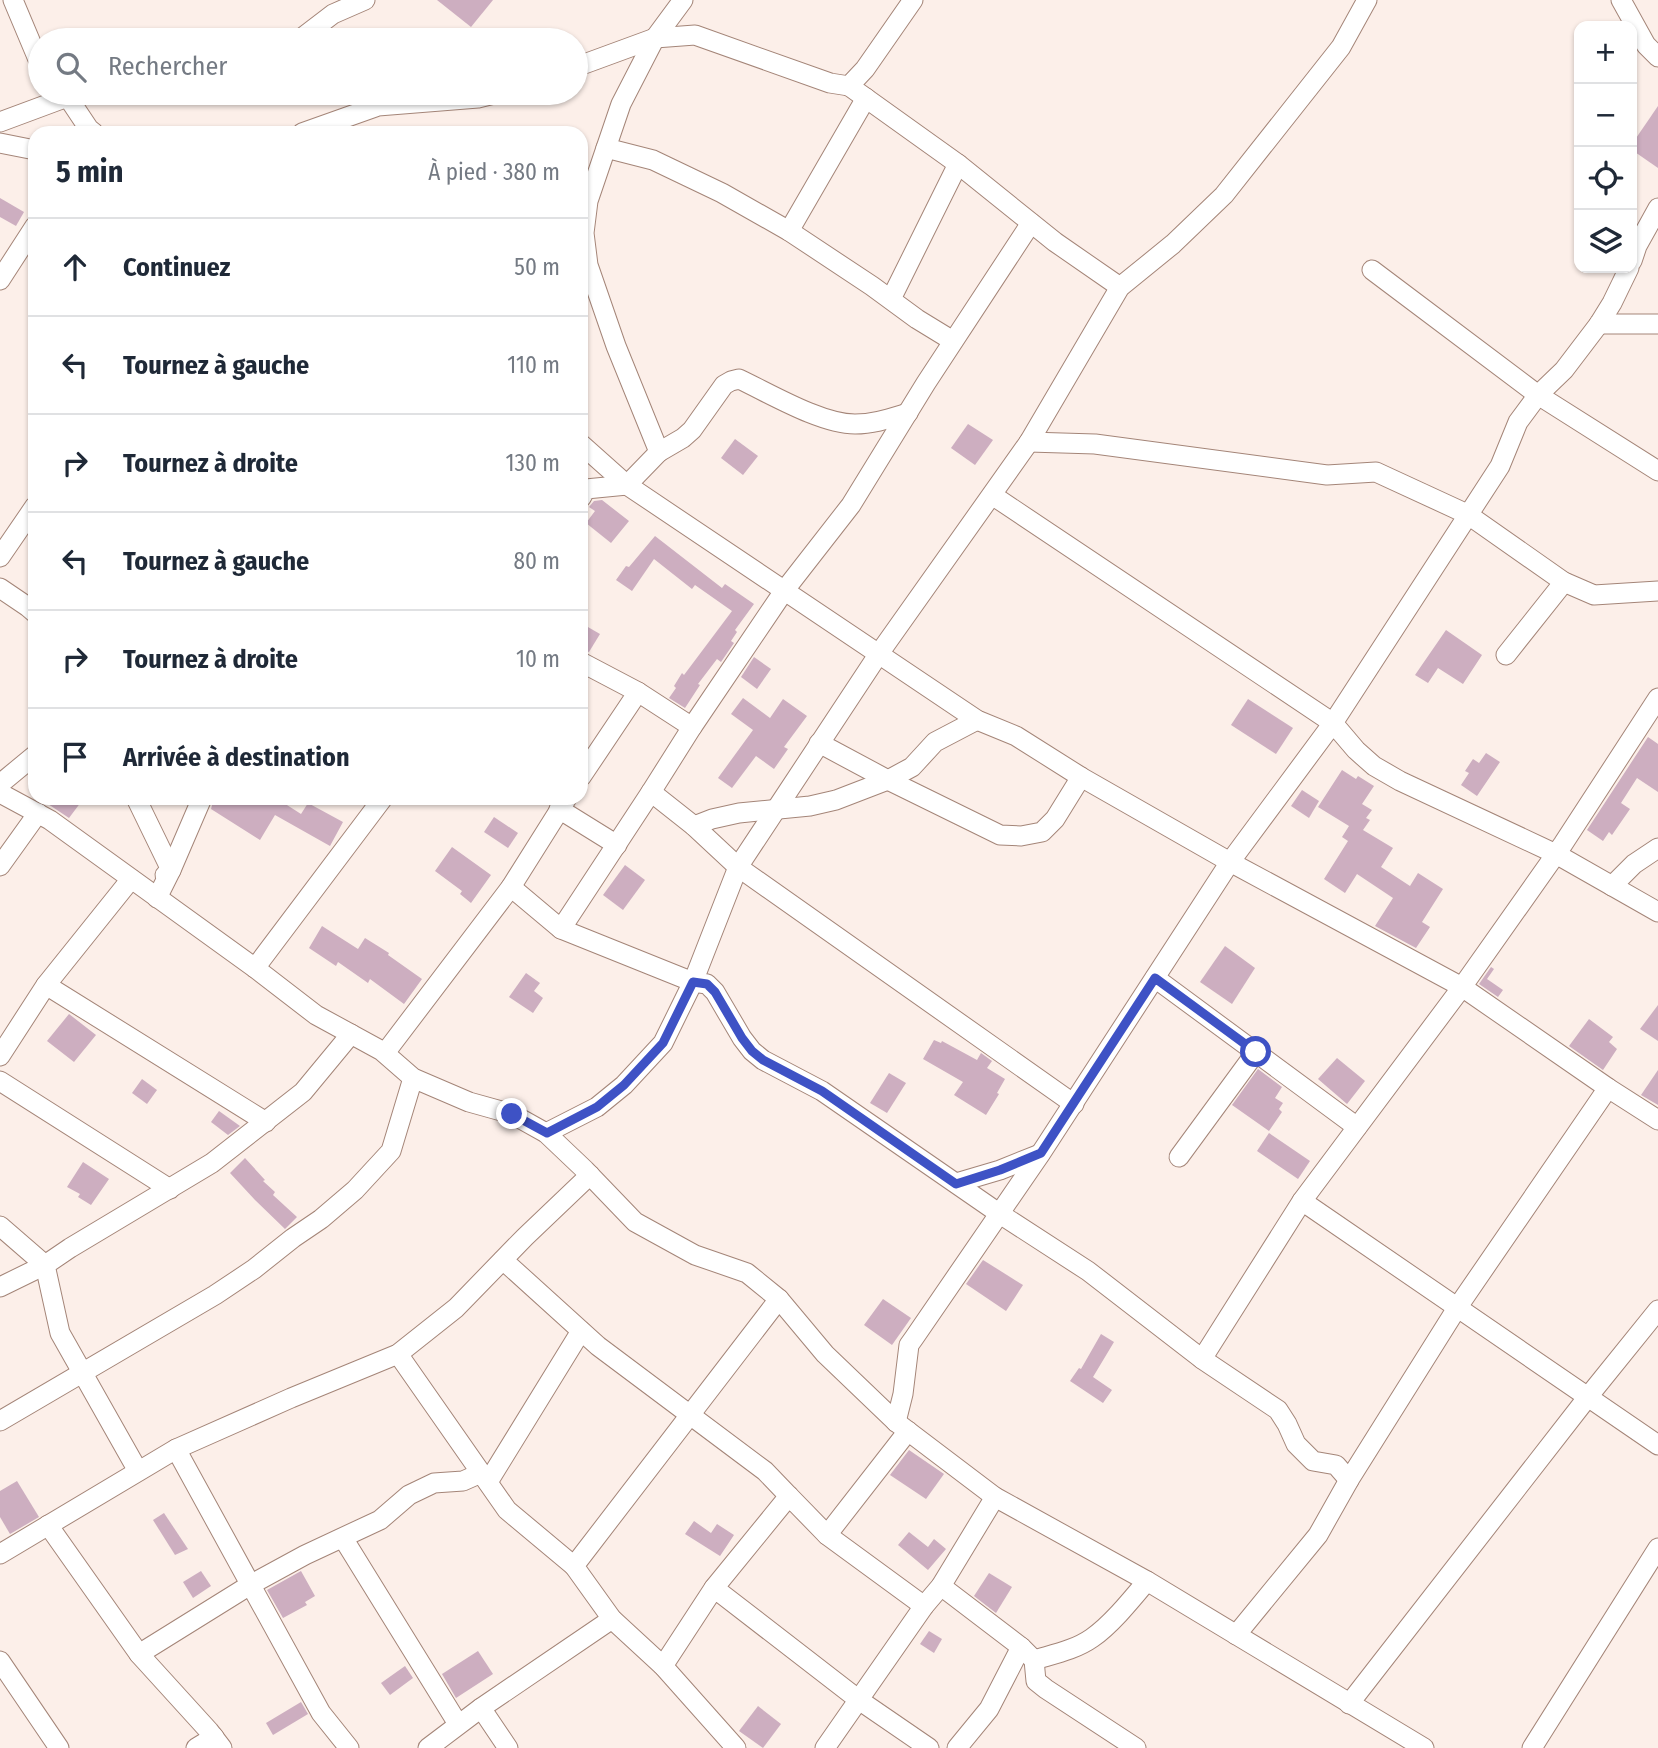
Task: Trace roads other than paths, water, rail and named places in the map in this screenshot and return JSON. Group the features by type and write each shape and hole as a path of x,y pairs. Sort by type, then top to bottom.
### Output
{"street":[{"path":"13,0 28,36"},
{"path":"315,28 333,14 365,0"},
{"path":"588,201 621,104 655,38 683,0"},
{"path":"849,86 914,0"},
{"path":"547,1133 597,1107 624,1085 663,1043 693,982 738,867 878,655 1029,442 1120,287 1173,244 1224,195 1341,47 1367,0"},
{"path":"1621,0 1646,45 1658,58"},
{"path":"588,63 655,38 695,35 830,83 849,86 958,164 1055,242 1120,287"},
{"path":"789,231 866,98"},
{"path":"0,121 41,105"},
{"path":"76,105 87,126"},
{"path":"322,126 378,106 390,105"},
{"path":"0,143 28,149"},
{"path":"606,148 653,160 722,193 789,231 953,341"},
{"path":"891,299 958,164"},
{"path":"1637,246 1658,208"},
{"path":"561,929 784,591 851,505 953,341 1031,223"},
{"path":"0,280 28,237"},
{"path":"588,265 616,346 659,452"},
{"path":"1372,270 1538,395 1658,471"},
{"path":"827,1535 902,1426 909,1345 1041,1153 1230,862 1333,723 1500,466 1518,422 1538,395 1564,370 1599,324 1627,273"},
{"path":"1599,324 1658,324"},
{"path":"588,489 627,485 659,452 692,430 724,385 739,379 827,420 854,424 875,422 908,413"},
{"path":"1029,442 1095,444 1327,475 1376,472 1467,514 1564,582 1594,595 1658,591"},
{"path":"588,450 627,485 976,720 1016,736 1081,777 1230,862 1462,987 1658,1120"},
{"path":"992,495 1333,723 1374,766 1556,854 1658,912"},
{"path":"0,557 28,516"},
{"path":"1506,655 1564,582"},
{"path":"0,588 28,606"},
{"path":"588,666 638,692 692,727"},
{"path":"588,767 638,692"},
{"path":"1202,1359 1302,1201 1462,987 1556,854 1658,698"},
{"path":"694,826 738,813 810,806 836,800 888,780 912,767 935,742 976,720"},
{"path":"819,743 1000,835 1021,836 1042,832 1055,819 1081,777"},
{"path":"0,784 28,761"},
{"path":"651,792 694,826 738,867 1073,1104"},
{"path":"0,793 50,820 316,1015 385,1053 414,1078 469,1102 512,1114 547,1133 635,1222 695,1255 747,1273 779,1299 825,1354 902,1426 995,1497 1147,1581 1424,1748"},
{"path":"139,805 171,870"},
{"path":"0,1056 46,985 95,922 171,870 199,805"},
{"path":"255,968 378,805"},
{"path":"385,1053 510,887 562,805"},
{"path":"564,805 617,845"},
{"path":"0,866 38,813"},
{"path":"1612,886 1634,864 1658,848"},
{"path":"510,887 561,929 693,982 707,984 715,992 742,1038 763,1060 822,1091 1000,1214 1088,1270 1202,1359 1278,1410 1296,1444 1313,1461 1336,1465 1349,1480"},
{"path":"1155,978 1357,1127"},
{"path":"46,985 265,1122"},
{"path":"0,1287 45,1265 212,1164 303,1092 351,1034"},
{"path":"1179,1157 1256,1052"},
{"path":"0,1422 254,1269 355,1190 391,1151 414,1078"},
{"path":"0,1081 170,1189"},
{"path":"1236,1635 1318,1535 1349,1480 1457,1308 1608,1088"},
{"path":"956,1184 1041,1153"},
{"path":"0,1554 176,1449 398,1354 456,1308 590,1175"},
{"path":"1302,1201 1658,1445"},
{"path":"0,1226 45,1265 60,1333 138,1471"},
{"path":"503,1260 598,1346 765,1471 827,1535 925,1606"},
{"path":"573,1566 779,1299"},
{"path":"1349,1704 1658,1310"},
{"path":"139,1654 250,1585 305,1555 380,1520 409,1495 434,1483 484,1477 581,1331"},
{"path":"398,1354 507,1510 573,1566 612,1619 663,1666 736,1748"},
{"path":"176,1449 321,1713 349,1748"},
{"path":"663,1666 714,1588 789,1496"},
{"path":"825,1748 941,1586 995,1497"},
{"path":"48,1525 139,1654 218,1743 196,1748"},
{"path":"343,1538 458,1724"},
{"path":"1532,1748 1658,1548"},
{"path":"957,1748 1028,1654 1075,1647 1093,1637 1129,1603 1147,1581"},
{"path":"941,1586 1028,1654 1036,1681 1136,1748"},
{"path":"714,1588 859,1700 929,1748"},
{"path":"428,1748 458,1724 612,1619"},
{"path":"0,1661 59,1748"},
{"path":"481,1708 509,1748"}]}
